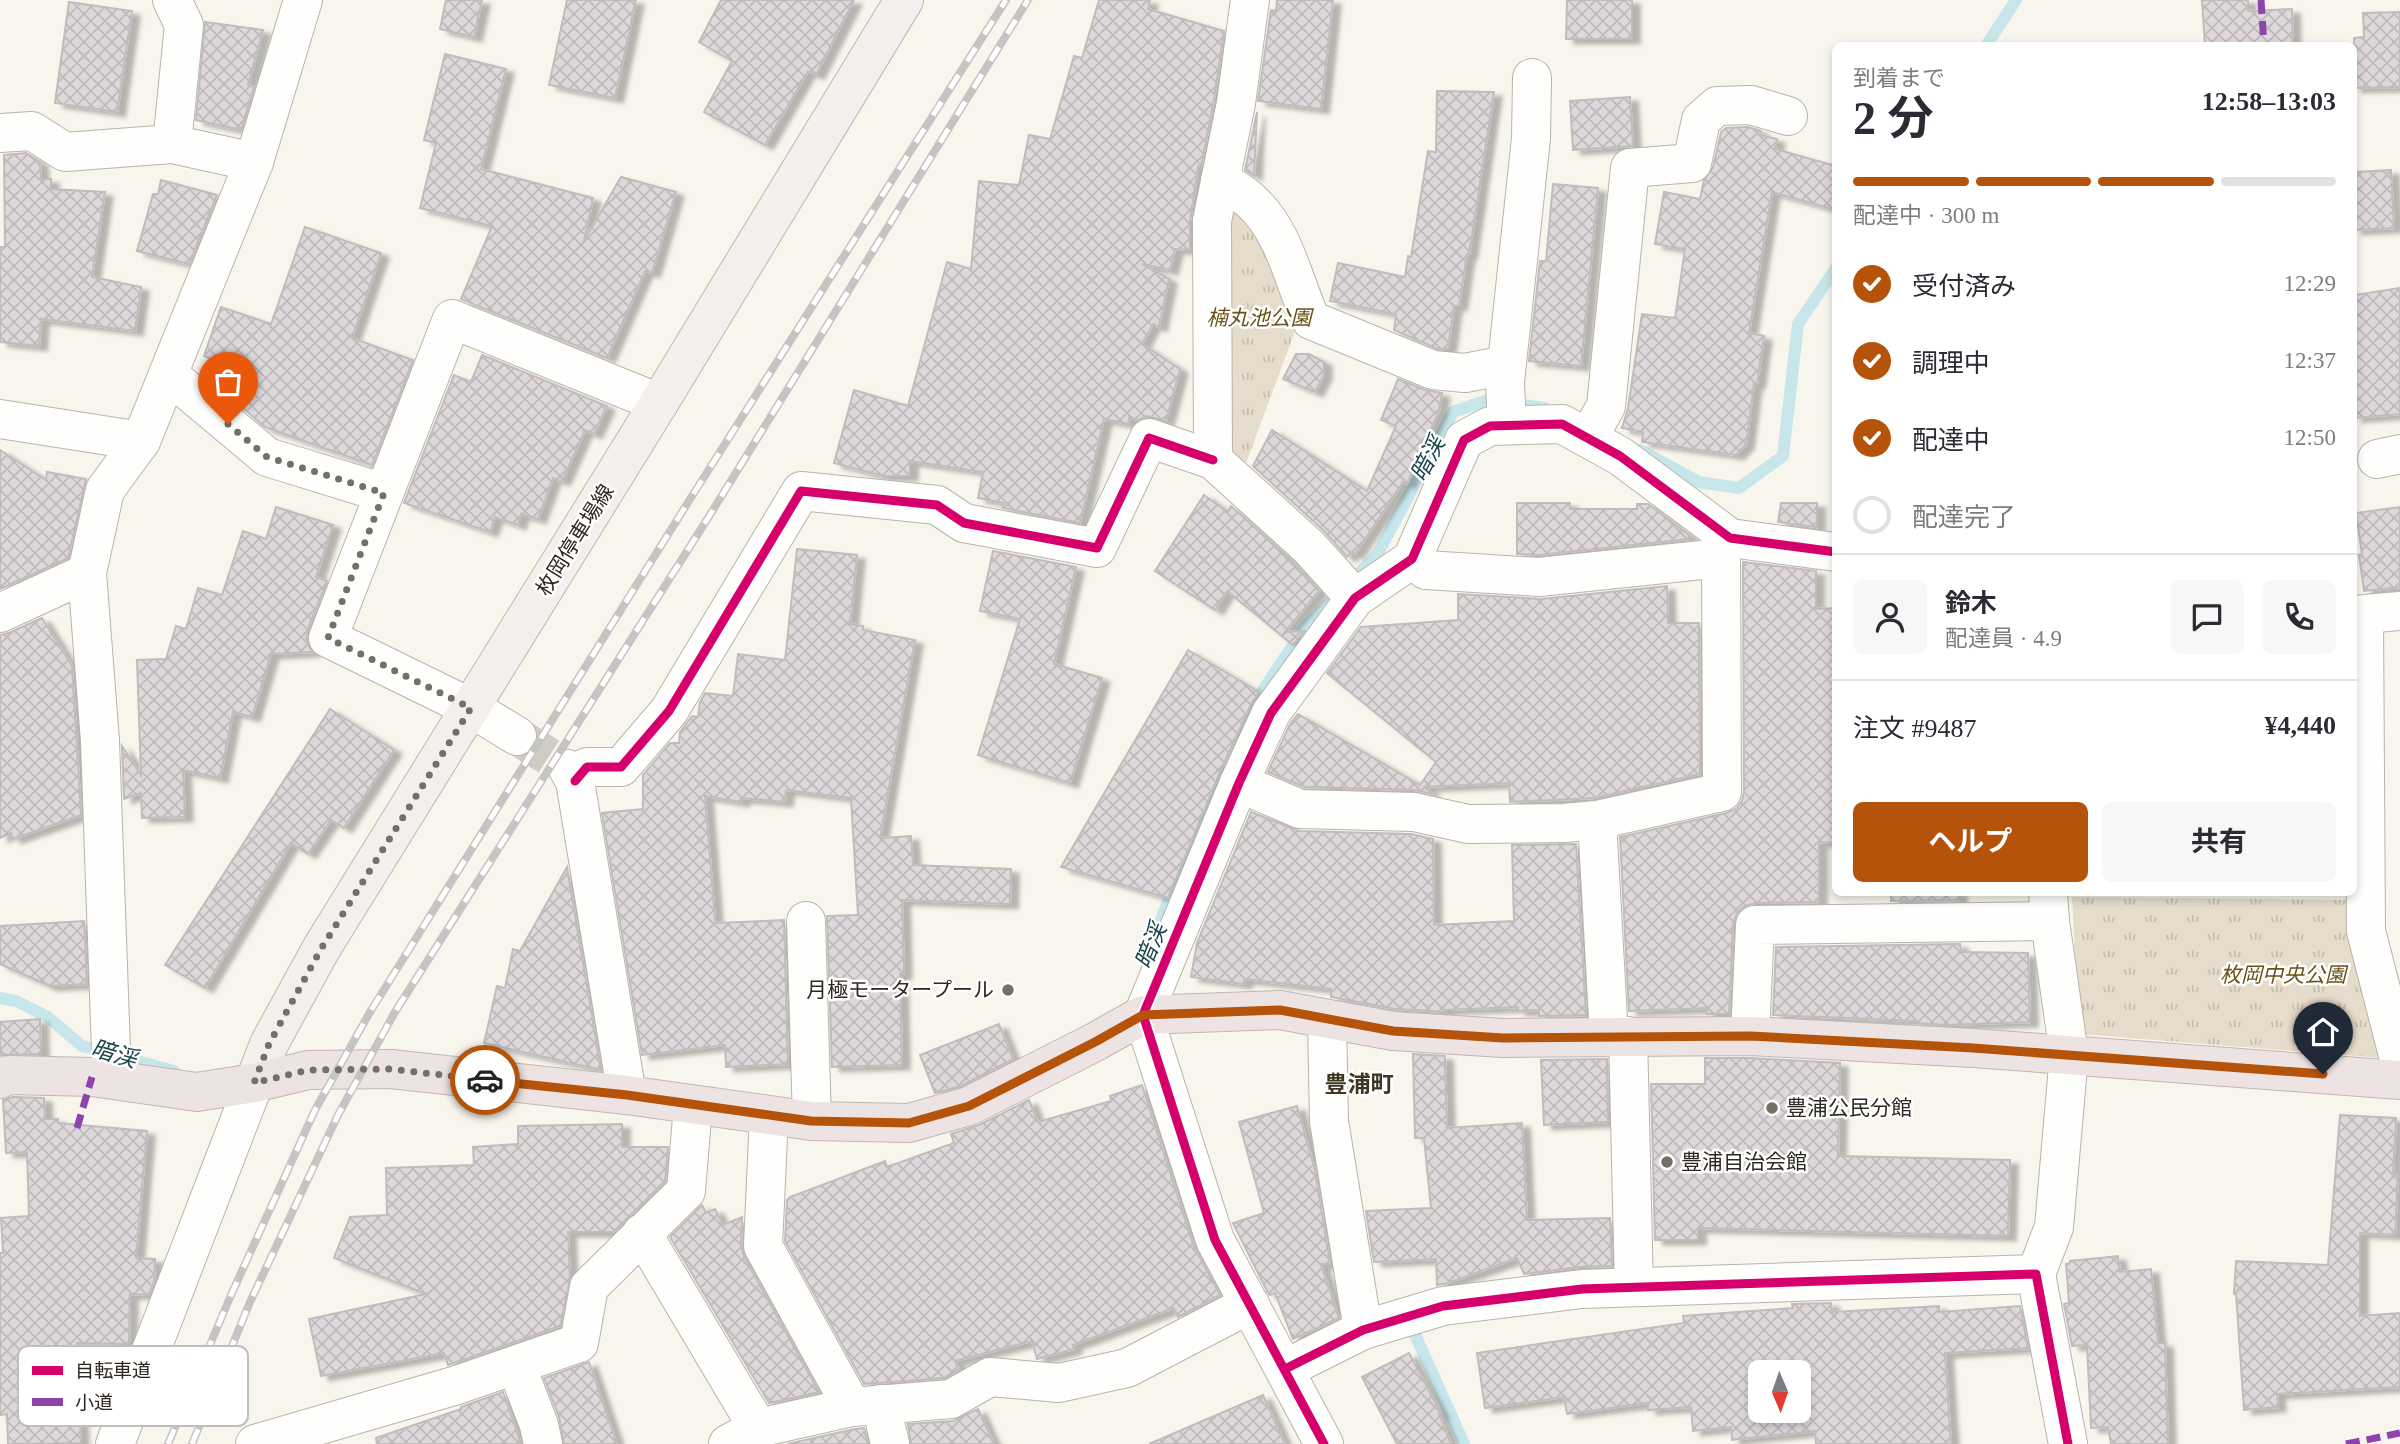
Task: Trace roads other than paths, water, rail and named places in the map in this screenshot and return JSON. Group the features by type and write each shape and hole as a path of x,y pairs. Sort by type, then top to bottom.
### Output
{"highway":[{"path":"0,1079 111,1063 197,1092 254,1083 308,1070 391,1069 627,1095 811,1121 909,1123 969,1106 1143,1015 1280,1010 1393,1031 1503,1038 1750,1036 1973,1048 2400,1080"}],"main road":[{"name":"枚岡停車場線","path":"254,1083 269,1044 321,949 659,403 904,0"}],"street":[{"path":"172,0 184,25 172,144"},
{"path":"111,1063 100,741 87,573 105,490 141,441 254,162 303,0"},
{"path":"1213,460 1212,222 1236,103 1250,0"},
{"path":"1324,1444 1215,1240 1143,1015 1239,783 1271,713 1354,597 1412,559 1464,440 1490,426 1506,395 1531,138 1532,78"},
{"path":"1239,783 1300,808 1413,812 1468,824 1597,820 1723,792 1726,548 1620,456 1595,425 1630,168 1692,163 1701,120 1717,106 1751,105 1788,117"},
{"path":"0,133 33,131 65,152 172,144 254,162"},
{"path":"1220,180 1252,202 1281,240 1311,320 1433,370 1465,373 1562,424 1595,425"},
{"path":"517,736 471,708 328,638 452,319 659,403"},
{"path":"168,374 267,457 384,493"},
{"path":"0,419 141,441"},
{"path":"627,1095 572,775 587,767 621,767 669,711 800,491 937,505 964,523 1097,548 1149,438 1213,460 1309,547 1354,597"},
{"path":"1412,559 1426,570 1539,577 1726,548 1832,552"},
{"path":"0,613 87,573"},
{"path":"2373,614 2359,815 2366,931 2400,1063"},
{"path":"1597,820 1619,1037 1634,1287"},
{"path":"1750,1036 1755,925 2049,907 2069,1055 2054,1227 2036,1274 2068,1444"},
{"path":"806,921 811,1121"},
{"path":"1327,1019 1329,1121 1363,1330"},
{"path":"153,1346 254,1083"},
{"path":"255,1444 457,1385 579,1343 589,1287 686,1191 693,1105"},
{"path":"769,1116 763,1246 890,1444"},
{"path":"642,1233 743,1436 806,1431 866,1406 950,1399 990,1377 1059,1383 1127,1368 1250,1304"},
{"path":"1285,1369 1363,1330 1443,1306 1581,1289 2036,1274"},
{"path":"516,1365 544,1444"},
{"path":"115,1444 122,1426"}],"waterway":[{"name":"暗渓","path":"1989,42 2016,0"},
{"name":"暗渓","path":"1640,450 1699,482 1739,488 1783,456 1798,324 1832,274"},
{"name":"暗渓","path":"1351,581 1377,555 1453,412 1488,400 1545,408"},
{"name":"暗渓","path":"1236,731 1303,630 1333,599"},
{"name":"暗渓","path":"1146,958 1220,770"},
{"name":"暗渓","path":"0,998 16,1001 48,1017 82,1046 174,1071"},
{"path":"1403,1326 1413,1330 1464,1444"}],"tunnel":[{"path":"517,736 568,769"}],"railway":[{"path":"209,1346 315,1110 370,1012 1006,0"},
{"path":"232,1346 338,1115 395,1012 708,518 1028,0"},
{"path":"168,1444 176,1426"},
{"path":"192,1444 199,1426"}],"place":[{"name":"月極モータープール","path":"1008,990"},
{"name":"豊浦公民分館","path":"1772,1108"},
{"name":"豊浦自治会館","path":"1667,1162"}],"district":[{"name":"豊浦町","path":"1359,1084"}],"park label":[{"name":"楠丸池公園","path":"1259,318"},
{"name":"枚岡中央公園","path":"2283,975"}]}
